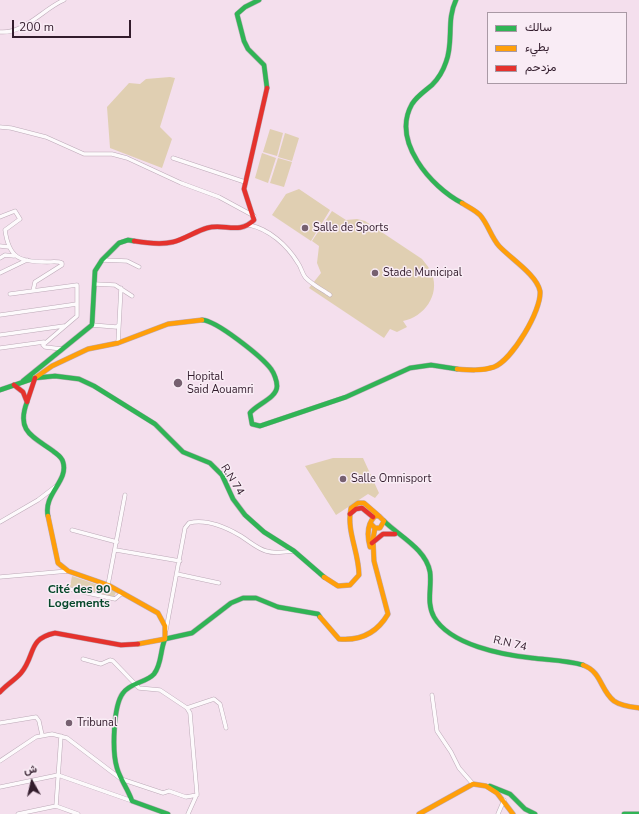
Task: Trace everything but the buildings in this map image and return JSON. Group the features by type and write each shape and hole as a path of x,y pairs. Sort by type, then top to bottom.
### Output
{"main road":[{"path":"22,382 92,325 95,271 102,260 123,240 149,244 173,242 209,227 232,229 249,226 254,220 254,216 244,198 245,182 268,87 264,65 248,49 244,41 237,14 245,7 259,0"},
{"path":"168,814 132,801 128,790 121,780 116,764 115,744 118,702 123,692 128,688 144,682 154,674 158,663 161,645 165,639 165,626 158,614 108,585 68,572 58,563 46,509 48,500 64,473 64,464 61,457 32,436 23,425 22,415 35,378 52,366 75,354 118,343 182,321 207,320 214,322 223,328 255,354 277,377 277,385 273,395 250,413 252,424 260,426 355,394 409,368 431,366 475,370 495,366 506,358 531,322 539,306 540,292 538,283 499,246 478,214 455,199 430,177 419,164 409,142 408,131 410,109 414,100 430,89 441,74 447,60 450,46 450,14 456,0"},
{"name":"R.N 74","path":"0,390 35,378 66,376 79,378 155,424 183,452 200,458 218,470 244,515 264,532 294,551 330,582 338,586 350,585 359,574 360,568 349,529 349,515 352,506 361,502 369,505 418,552 428,567 429,601 440,625 450,633 463,640 509,654 581,664 589,667 600,679 613,702 626,707 639,708"},
{"path":"14,385 23,392 27,402"},
{"path":"349,515 360,507 365,509 373,517"},
{"path":"373,517 379,516"},
{"path":"1,690 22,673 37,640 46,634 55,633 121,645 135,645 192,633 231,604 249,597 262,600 278,607 318,614 339,639 350,641 362,638 376,631 384,623 388,614 368,534 373,517"},
{"path":"371,550 378,528 383,525 384,521"},
{"name":"R.N 74","path":"371,524 401,537"},
{"path":"372,544 380,536 395,534"},
{"path":"419,814 473,784 488,786 510,794 525,809 535,814"},
{"path":"488,786 504,800 513,814"},
{"path":"624,814 639,814"}],"street":[{"path":"0,32 6,32 21,27 48,8 64,0"},
{"path":"0,127 46,136 84,154 112,154 127,158 180,182 219,197 254,216"},
{"path":"173,158 245,182"},
{"path":"0,217 12,211 17,212 19,221 0,231"},
{"path":"249,226 265,230 272,235 291,253 302,268 304,276 330,295"},
{"path":"7,227 5,230 9,247 17,256"},
{"path":"0,246 9,247"},
{"path":"0,258 8,255 17,256 27,260 62,263 62,266 35,282 33,290"},
{"path":"0,273 27,260"},
{"path":"102,260 124,260 139,267"},
{"path":"94,284 115,285 132,296"},
{"path":"0,348 44,342 77,316 77,285 10,294"},
{"path":"118,343 121,288"},
{"path":"0,316 78,304"},
{"path":"92,325 116,327 119,325"},
{"path":"0,335 66,326"},
{"path":"44,342 45,347 62,349"},
{"path":"0,522 38,500 56,486"},
{"path":"108,585 116,550 125,495"},
{"path":"165,639 185,528 189,523 196,521 229,530 264,551 276,553 294,551"},
{"path":"72,530 117,542"},
{"path":"116,550 180,561"},
{"path":"0,577 68,572"},
{"path":"177,574 220,583"},
{"path":"57,589 69,589 115,599 122,593"},
{"path":"83,659 101,664 110,660 113,661 139,688 160,690 187,708 190,713 197,795 188,814"},
{"path":"432,695 436,731 452,752 459,768 473,784"},
{"path":"187,708 214,699 220,704 226,728"},
{"path":"0,723 36,717 39,721 42,735"},
{"path":"0,761 36,737 42,735 61,736 67,738 121,780 163,793 169,791 186,797 197,795"},
{"path":"56,806 61,736"},
{"path":"0,786 58,775 132,801"},
{"path":"498,814 504,800"},
{"path":"18,814 56,806 78,814"},
{"path":"42,809 43,814"}],"shaded area":[{"path":"175,78 160,127 172,139 162,168 110,148 107,107 129,83 140,84 146,79"},
{"path":"270,129 283,133 277,156 263,152"},
{"path":"285,133 299,138 292,161 278,157"},
{"path":"262,153 276,158 268,183 255,178"},
{"path":"278,158 292,162 284,187 270,183"},
{"name":"Salle de Sports","path":"299,189 330,210 311,241 272,215 286,194"},
{"name":"Stade Municipal","path":"332,211 346,220 357,219 365,221 422,259 429,268 434,282 432,297 424,310 418,315 403,321 407,327 397,332 390,329 384,338 309,288 321,273 317,263 319,246 312,241"},
{"name":"Salle Omnisport","path":"333,458 363,458 379,493 375,498 368,494 336,515 305,466"},
{"path":"72,576 116,592 114,597 70,587"}],"traffic: fast":[{"path":"259,0 245,7 237,14 244,41 248,49 264,65 267,88"},
{"path":"456,0 451,15 450,47 445,65 434,83 412,104 407,118 407,133 410,147 427,174 450,196 462,203"},
{"path":"23,381 92,325 95,271 102,260 119,243 128,240 134,241"},
{"path":"202,320 228,332 258,356 271,369 276,379 276,390 274,394 250,413 252,424 260,426 346,397 410,368 431,365 457,369"},
{"path":"0,390 35,378 55,376 79,379 94,386 155,424 183,452 210,463 222,475 233,499 245,515 264,532 294,551 324,577"},
{"path":"27,402 23,420 28,432 60,456 63,462 64,469 60,482 52,494 47,508 48,516"},
{"path":"384,521 423,556 430,572 430,606 432,612 442,627 452,635 478,647 492,651 520,657 564,661 583,665"},
{"path":"168,814 132,801 118,772 114,751 115,718 120,699 126,689 151,677 154,674 160,661 165,639 192,633 231,603 243,598 256,598 278,607 318,614 320,617"},
{"path":"490,786 510,794 525,809 535,814"},
{"path":"624,814 639,814"}],"traffic: slow":[{"path":"457,369 485,369 494,367 501,363 517,345 531,322 536,310 540,291 538,285 529,273 499,246 480,215 462,203"},
{"path":"35,378 52,366 88,349 118,343 168,324 202,320"},
{"path":"324,577 338,586 350,585 359,575 350,525 351,508 358,503 364,503 379,516"},
{"path":"48,516 58,563 68,571 108,585 158,613 165,626 165,639 138,644"},
{"path":"370,547 368,534 372,519 375,516 379,516 384,521 380,528 375,528 371,524"},
{"path":"320,617 339,639 354,639 361,637 373,631 384,621 388,614 374,561 373,539 375,528"},
{"path":"583,665 594,672 609,697 614,701 629,707 639,708"},
{"path":"419,814 473,784 486,786 497,793 513,814"}],"traffic: jam":[{"path":"134,241 168,243 177,241 207,228 243,227 254,220 244,189 267,88"},
{"path":"14,385 23,392 27,402 35,378"},
{"path":"350,514 356,509 362,508 373,517"},
{"path":"372,543 383,534 395,534"},
{"path":"0,692 21,673 29,660 33,648 40,639 46,636 55,633 121,645 138,644"}],"place":[{"name":"Salle de Sports","path":"305,228"},
{"name":"Stade Municipal","path":"375,273"},
{"name":"Hopital Said Aouamri","path":"178,383"},
{"name":"Salle Omnisport","path":"343,479"},
{"name":"Tribunal","path":"69,723"}],"district":[{"name":"Cité des 90 Logements","path":"79,597"}]}
